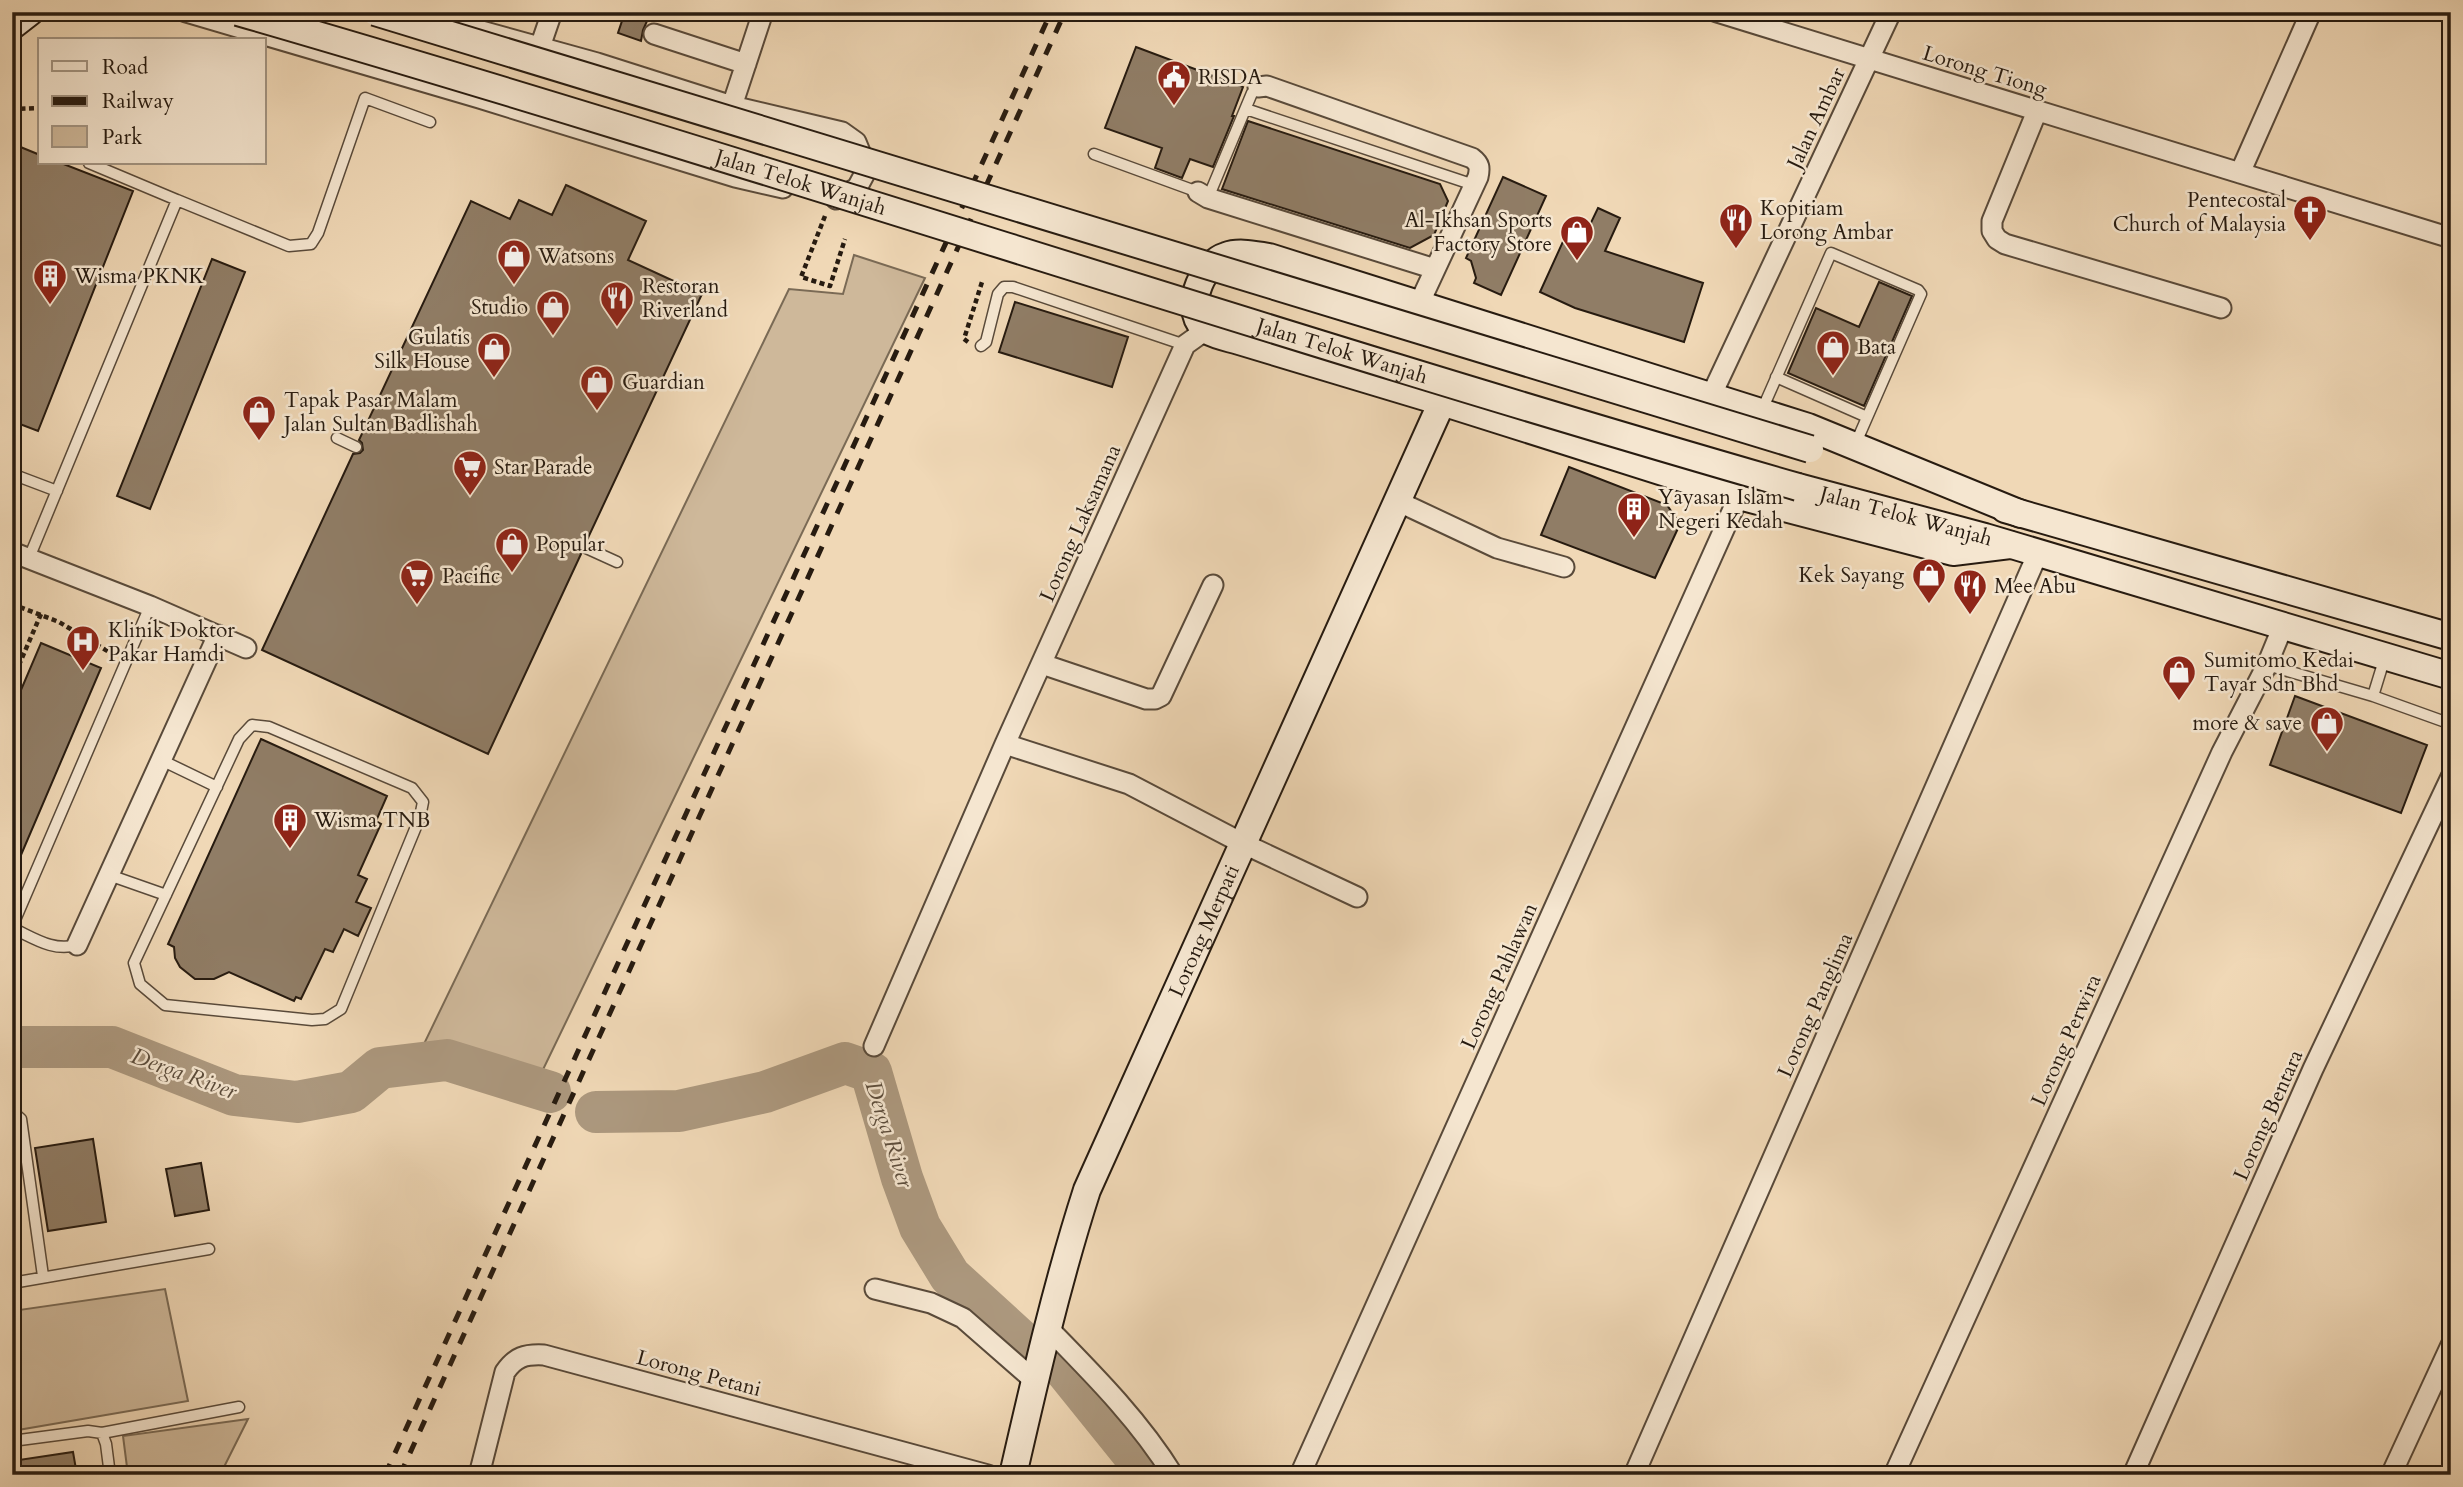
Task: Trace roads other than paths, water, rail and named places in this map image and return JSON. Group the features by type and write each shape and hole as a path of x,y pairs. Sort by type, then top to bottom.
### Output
{"main road":[{"path":"12,26 30,12"},
{"name":"Jalan Telok Wanjah","path":"238,12 539,101 1572,422 2038,553 2451,676"},
{"name":"Jalan Telok Wanjah","path":"374,12 2021,514 2451,637"},
{"path":"2010,545 1954,552 1739,496 1442,402 1195,337 1196,290 1206,271 1224,256 1244,253 1269,257 1808,427 2021,514"},
{"name":"Lorong Merpati","path":"1013,1475 1071,1239 1087,1190 1442,402"}],"street":[{"path":"186,12 735,177 832,200 857,188 864,176 865,164 856,142 842,132 732,106 597,63 418,12"},
{"path":"540,47 552,12"},
{"path":"732,106 763,12"},
{"name":"Lorong Tiong","path":"1717,12 2451,238"},
{"name":"Jalan Ambar","path":"1711,396 1891,12"},
{"path":"2240,173 2311,12"},
{"path":"654,34 746,64"},
{"path":"1258,87 1267,86 1472,158 1480,166 1474,185 1419,304"},
{"path":"2037,111 1994,211 1992,231 1997,239 2005,244 2221,308"},
{"path":"1203,195 1436,269"},
{"name":"Lorong Laksamana","path":"874,1046 1005,744 1195,337"},
{"name":"Lorong Pahlawan","path":"1300,1475 1739,496"},
{"path":"1397,501 1497,548 1564,567"},
{"name":"Lorong Panglima","path":"1634,1475 2038,553"},
{"path":"20,555 150,606 246,648"},
{"path":"1042,664 1146,699 1161,696 1213,585"},
{"name":"Lorong Perwira","path":"1894,1475 2222,752 2267,664 2283,626"},
{"path":"77,945 218,635"},
{"path":"1005,744 1129,784 1242,843 1357,897"},
{"name":"Lorong Bentara","path":"2133,1475 2313,1069 2451,777"},
{"path":"875,1289 932,1303 963,1318 1035,1381"},
{"path":"1048,1328 1111,1392 1160,1454 1173,1475"},
{"path":"2390,1475 2446,1366 2451,1345"},
{"name":"Lorong Petani","path":"480,1475 505,1372 511,1363 521,1356 531,1354 544,1355 988,1475"}],"lane":[{"path":"1094,154 1203,195 1252,93 1258,87"},
{"path":"104,166 177,200 289,246 311,244 318,233 365,98 430,122"},
{"path":"1245,109 1474,185"},
{"path":"20,555 57,491 177,200"},
{"path":"1761,412 1830,253 1918,290 1921,295 1854,446"},
{"path":"981,346 986,342 998,294 1004,287 1013,287 1195,337"},
{"path":"1776,377 1867,417"},
{"path":"337,438 356,447"},
{"path":"12,474 57,491"},
{"path":"584,547 617,562"},
{"path":"77,945 54,947 12,928 150,606"},
{"path":"2373,696 2385,656"},
{"path":"2267,664 2373,696 2451,724"},
{"path":"252,725 269,727 412,789 423,802 420,817 341,1009 325,1019 312,1020 165,1005 140,984 134,963 217,787 239,739 252,725"},
{"path":"161,760 217,787"},
{"path":"108,875 166,895"},
{"path":"12,1111 21,1119 43,1276"},
{"path":"12,1283 209,1249"},
{"path":"12,1441 88,1431 102,1433 239,1407"},
{"path":"102,1433 110,1475"}],"waterway":[{"name":"Derga River","path":"12,1047 112,1047 234,1095 297,1102 351,1092 380,1068 447,1060 550,1092"},
{"name":"Derga River","path":"596,1112 679,1111 765,1092 845,1063 871,1072 902,1178 920,1227 950,1276 1030,1349"},
{"name":"Derga River","path":"1063,1367 1150,1475"}],"railway":[{"path":"385,1475 1051,12"},
{"path":"400,1475 1065,12"}],"place":[{"name":"RISDA","path":"1174,107"},
{"name":"Pentecostal Church of Malaysia","path":"2310,242"},
{"name":"Kopitiam Lorong Ambar","path":"1736,250"},
{"name":"Al-Ikhsan Sports Factory Store","path":"1577,262"},
{"name":"Watsons","path":"514,286"},
{"name":"Wisma PKNK","path":"50,306"},
{"name":"Restoran Riverland","path":"617,328"},
{"name":"Studio","path":"553,337"},
{"name":"Bata","path":"1833,377"},
{"name":"Gulatis Silk House","path":"494,379"},
{"name":"Guardian","path":"597,412"},
{"name":"Tapak Pasar Malam Jalan Sultan Badlishah","path":"259,442"},
{"name":"Star Parade","path":"470,497"},
{"name":"Yayasan Islam Negeri Kedah","path":"1634,539"},
{"name":"Popular","path":"512,574"},
{"name":"Kek Sayang","path":"1929,605"},
{"name":"Pacific","path":"417,606"},
{"name":"Mee Abu","path":"1970,616"},
{"name":"Klinik Doktor Pakar Hamdi","path":"83,672"},
{"name":"Sumitomo Kedai Tayar Sdn Bhd","path":"2179,702"},
{"name":"more & save","path":"2327,753"},
{"name":"Wisma TNB","path":"290,850"}]}
